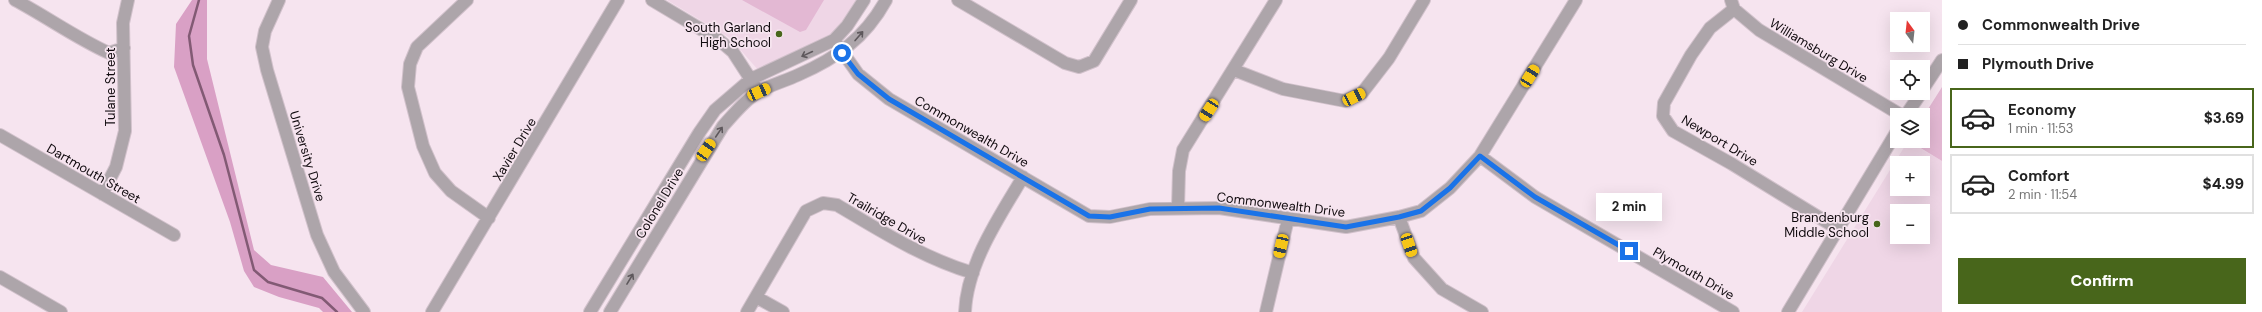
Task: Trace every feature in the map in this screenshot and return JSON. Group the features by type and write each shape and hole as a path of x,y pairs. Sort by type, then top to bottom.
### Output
{"street":[{"path":"15,0 56,22 86,42 103,50 109,52 124,48"},
{"name":"Tulane Street","path":"102,194 116,167 125,130 123,23 128,0"},
{"name":"University Drive","path":"278,0 264,31 262,47 267,70 317,235 334,272 364,312"},
{"path":"467,0 416,47 410,64 408,87 423,146 435,173 451,191 489,218"},
{"name":"Xavier Drive","path":"432,312 618,0"},
{"path":"652,0 719,40 733,52 752,79 759,92"},
{"name":"Colonel Drive","path":"590,312 698,134 715,110 752,79 834,40 847,26 864,0"},
{"name":"Colonel Drive","path":"610,312 706,150 723,126 744,103 759,92 824,63 842,53 879,14 886,0"},
{"path":"958,0 1065,64 1079,67 1094,61 1131,0"},
{"path":"1178,208 1179,171 1183,150 1276,0"},
{"path":"1234,70 1284,89 1345,102 1362,93 1389,58 1424,0"},
{"name":"Commonwealth Drive","path":"834,40 858,74 889,99 1089,216 1110,217 1150,209 1219,208 1346,227 1399,217 1421,211 1450,188 1480,156 1576,0"},
{"name":"Williamsburg Drive","path":"1733,4 1759,30 1890,108"},
{"name":"Newport Drive","path":"1733,4 1710,28 1691,55 1664,104 1663,116 1673,131 1732,164 1838,229"},
{"path":"1930,78 1942,60"},
{"name":"Dartmouth Street","path":"0,135 174,235"},
{"path":"1788,312 1890,142"},
{"name":"Plymouth Drive","path":"1480,156 1535,197 1733,312"},
{"path":"965,312 966,297 973,273 996,221 1023,177"},
{"name":"Trailridge Drive","path":"747,312 806,211 823,203 837,205 923,255 943,264 973,273"},
{"path":"1399,217 1414,258 1442,289 1482,312"},
{"path":"1266,312 1288,219"},
{"path":"0,277 61,312"},
{"path":"756,297 784,312"}],"shaded area":[{"path":"192,0 207,0 207,59 254,250 271,265 323,277 352,312 323,312 319,308 279,297 254,287 244,271 230,222 174,67 176,24"},
{"name":"South Garland High School","path":"667,0 860,0 829,39 759,71 730,38"},
{"path":"742,0 824,0 806,30 800,32"},
{"path":"1942,87 1942,161 1921,148 1930,148 1930,108 1929,108"},
{"name":"Brandenburg Middle School","path":"1904,148 1920,148 1942,161 1942,312 1802,312 1890,170 1890,196 1930,196 1930,156 1899,156"}],"waterway":[{"path":"199,0 189,36 193,65 224,155 254,270 268,282 322,298 337,312"}],"place":[{"name":"South Garland High School","path":"779,34"},
{"name":"Brandenburg Middle School","path":"1877,224"}],"route":[{"path":"842,53 858,74 889,99 1076,207 1089,216 1110,217 1150,209 1219,208 1346,227 1399,217 1421,211 1450,188 1480,156 1535,197 1629,251"}]}
